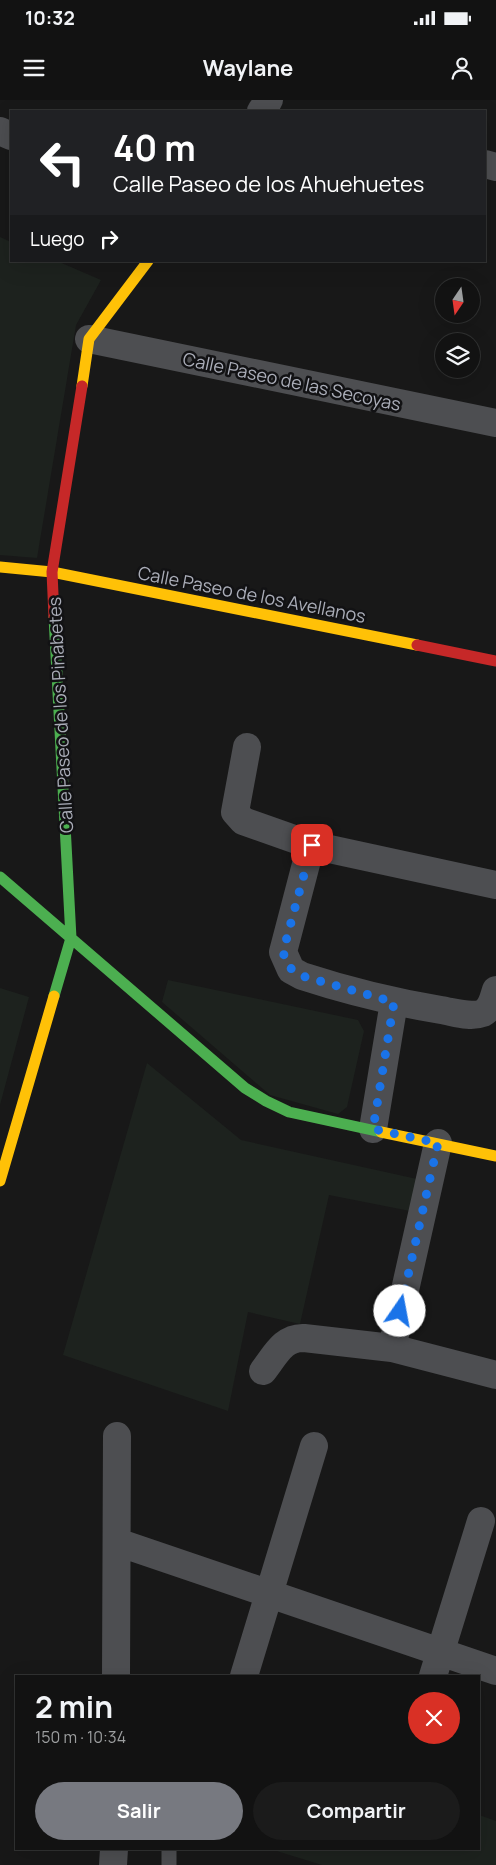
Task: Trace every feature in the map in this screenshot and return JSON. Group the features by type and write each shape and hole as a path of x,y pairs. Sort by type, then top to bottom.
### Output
{"street":[{"path":"262,110 270,100"},
{"name":"Calle Paseo de los Pinabetes","path":"0,1182 71,938 52,572 89,340 147,262"},
{"name":"Calle Paseo de las Secoyas","path":"89,340 496,422"},
{"name":"Calle Paseo de los Avellanos","path":"0,567 52,572 496,661"},
{"path":"247,747 235,812 243,821 312,845 496,885"},
{"path":"312,845 283,952 286,963 291,970 302,976 394,1002 476,1015 489,1009 496,990"},
{"path":"0,877 245,1088 266,1101 289,1112 496,1156"},
{"path":"373,1129 394,1002"},
{"path":"392,1348 438,1143"},
{"path":"263,1371 285,1343 297,1338 392,1348 496,1376"},
{"path":"116,1675 117,1436"},
{"path":"244,1675 314,1446"},
{"path":"437,1664 481,1521"},
{"path":"117,1542 270,1594 437,1664 496,1671"},
{"path":"114,1850 114,1865"}],"lane":[{"path":"168,1850 170,1865"}],"shaded area":[{"path":"0,237 10,242 10,262 59,262 101,280 76,325 37,558 0,555"},
{"path":"168,980 358,1020 364,1031 347,1107 338,1114 270,1095 162,1002"},
{"path":"0,988 29,997 0,1105"},
{"path":"147,1063 241,1140 417,1179 410,1211 329,1195 300,1324 248,1312 228,1411 63,1355"},
{"path":"480,1815 496,1821 496,1865 322,1865 273,1850 480,1850"}],"traffic: fast":[{"path":"54,617 71,938 54,996"},
{"path":"0,877 245,1088 289,1112 381,1132"}],"traffic: slow":[{"path":"82,386 89,339 147,262"},
{"path":"0,567 52,572 417,645"},
{"path":"0,1181 54,996"},
{"path":"381,1132 496,1156"}],"traffic: jam":[{"path":"54,617 52,572 82,386"},
{"path":"417,645 496,661"}],"route":[{"path":"312,845 283,952 286,963 291,970 302,976 394,1002 373,1129 438,1143 400,1311"}]}
